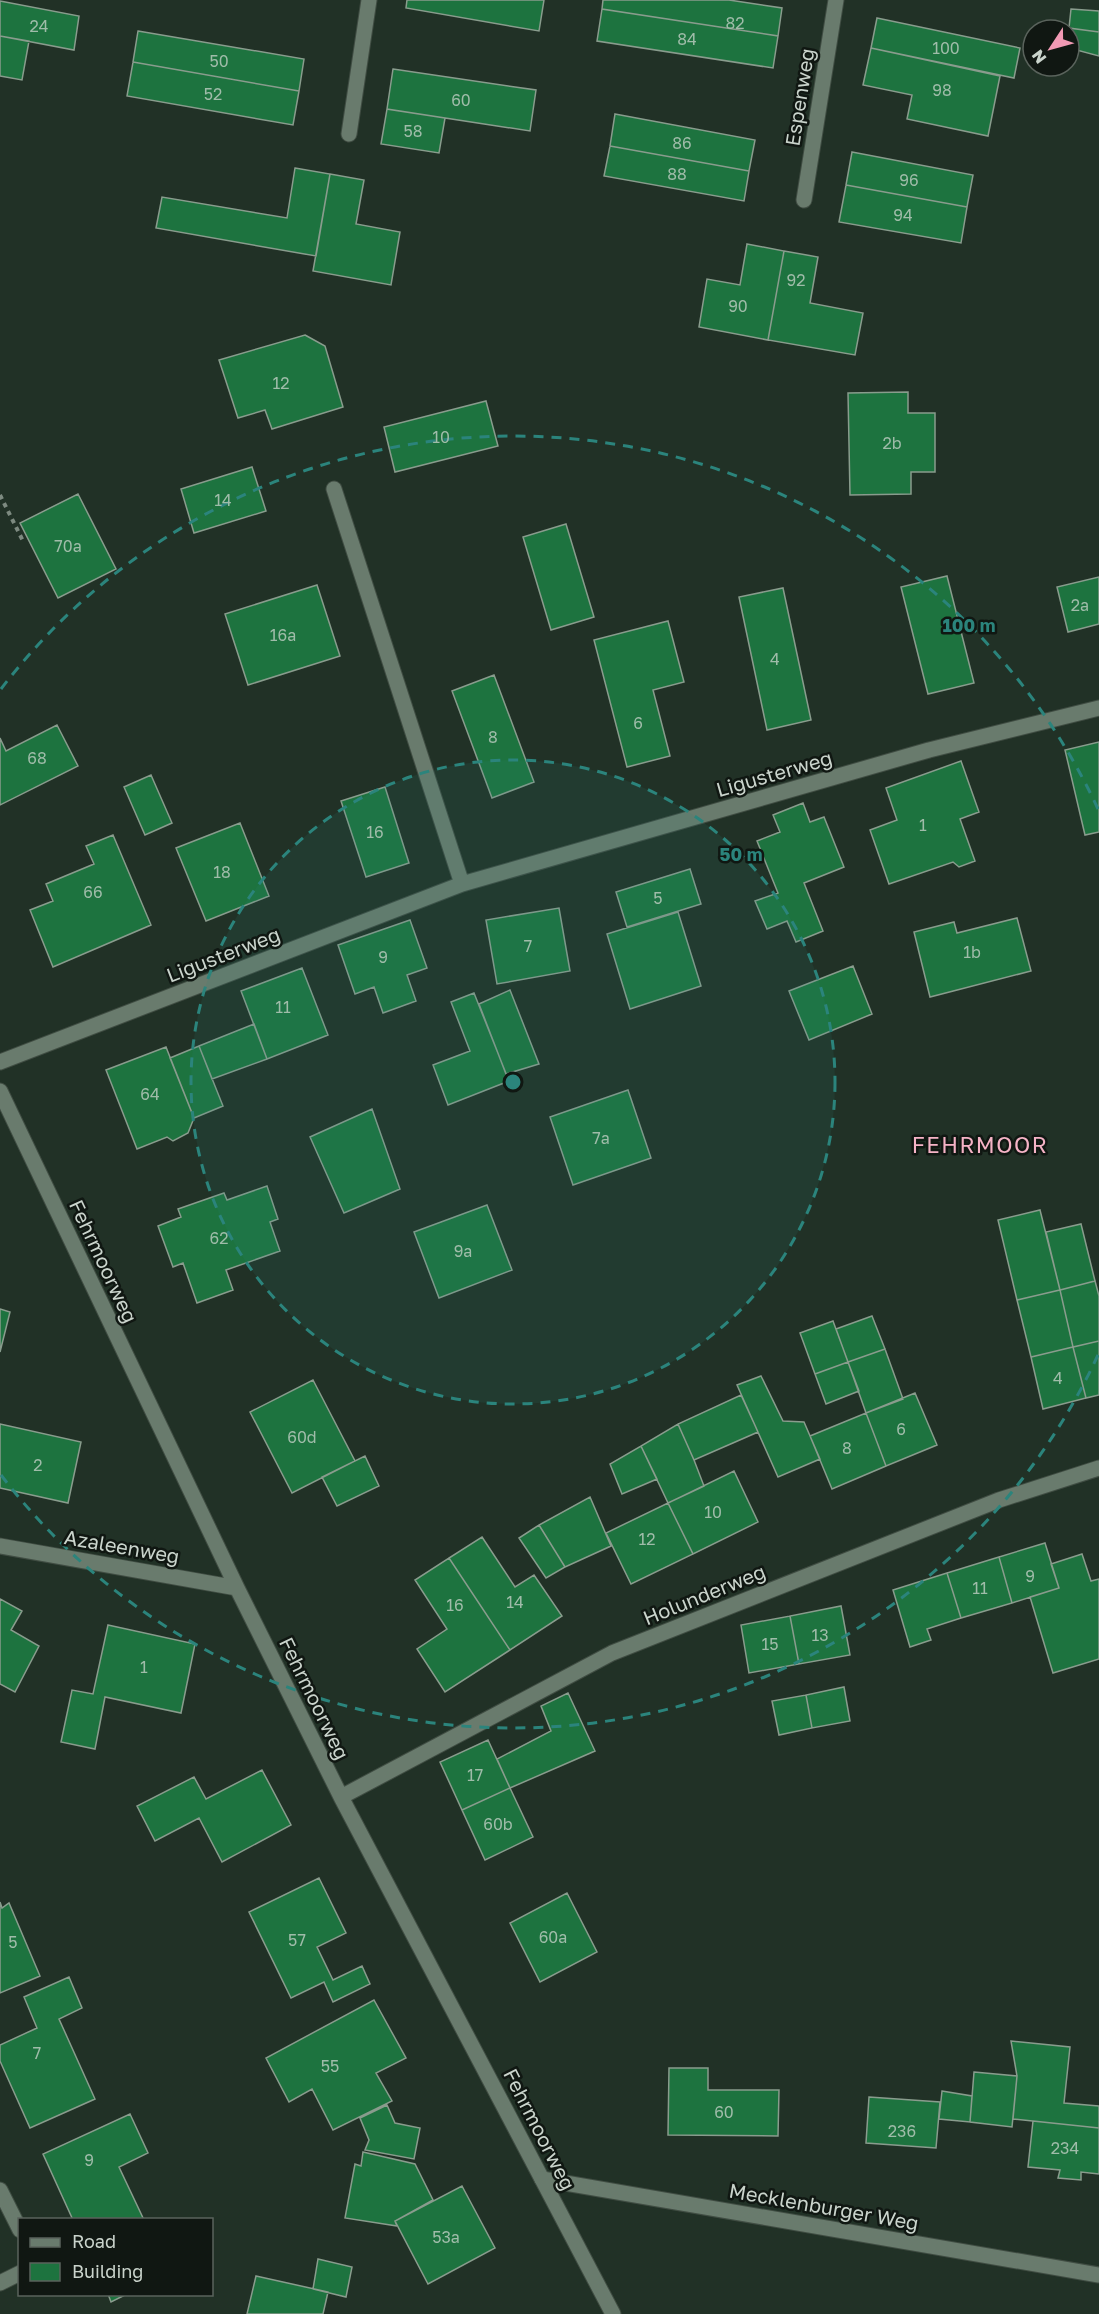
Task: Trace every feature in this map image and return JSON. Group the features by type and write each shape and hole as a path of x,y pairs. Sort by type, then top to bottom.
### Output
{"street":[{"path":"349,134 369,0"},
{"name":"Espenweg","path":"804,200 836,0"},
{"path":"334,489 462,884"},
{"name":"Ligusterweg","path":"0,1062 462,884 918,753 1099,708"},
{"name":"Fehrmoorweg","path":"0,1091 237,1588 341,1797 613,2314"},
{"name":"Holunderweg","path":"341,1797 612,1653 999,1500 1099,1468"},
{"name":"Azaleenweg","path":"0,1546 237,1588"},
{"name":"Mecklenburger Weg","path":"542,2179 1099,2275"},
{"path":"0,2190 18,2226"},
{"path":"0,2283 18,2274"}],"path":[{"path":"0,495 24,541"}],"building":[{"path":"407,0 544,0 539,31 406,8"},
{"path":"603,0 729,0 782,8 778,36 602,9"},
{"path":"0,1 79,16 74,50 0,36"},
{"path":"602,9 778,36 773,68 597,41"},
{"path":"1071,9 1099,11 1099,32 1081,30 1081,18 1070,18"},
{"path":"877,18 1020,48 1014,78 871,48"},
{"path":"1081,30 1099,32 1099,56 1081,51"},
{"path":"138,31 304,59 299,91 133,62"},
{"path":"0,36 29,41 22,80 0,76"},
{"path":"871,48 1000,76 988,136 907,119 912,95 863,85"},
{"path":"133,62 299,91 293,125 127,96"},
{"path":"393,69 536,90 530,131 387,109"},
{"path":"387,109 445,118 439,153 381,144"},
{"path":"615,114 755,140 749,171 610,146"},
{"path":"610,146 749,171 744,201 604,176"},
{"path":"852,152 973,175 967,207 846,185"},
{"path":"295,168 330,174 316,256 156,228 162,197 287,218"},
{"path":"330,174 364,180 356,224 400,232 391,285 313,271"},
{"path":"846,185 967,207 961,243 839,222"},
{"path":"747,244 784,251 768,340 699,327 707,279 740,285"},
{"path":"784,251 818,257 810,303 863,313 855,355 768,340"},
{"path":"305,335 325,346 343,407 272,429 265,410 238,418 219,360"},
{"path":"908,392 908,413 935,413 935,472 911,472 911,494 850,495 848,393"},
{"path":"486,401 498,446 395,472 384,427"},
{"path":"252,467 266,511 194,533 181,489"},
{"path":"78,494 116,569 58,598 20,523"},
{"path":"566,524 594,617 551,630 523,537"},
{"path":"947,576 974,683 928,694 901,587"},
{"path":"1099,577 1099,624 1068,632 1057,587"},
{"path":"317,585 340,656 248,685 225,614"},
{"path":"783,588 811,720 767,730 739,597"},
{"path":"668,621 684,682 653,690 670,756 627,767 594,640"},
{"path":"494,675 534,782 492,798 452,691"},
{"path":"57,725 78,766 0,805 0,738 6,751"},
{"path":"1099,742 1099,832 1085,835 1065,750"},
{"path":"961,761 979,812 960,819 975,861 959,867 953,862 889,884 870,830 897,820 886,788"},
{"path":"151,775 172,823 145,835 124,787"},
{"path":"385,787 409,863 366,877 341,801"},
{"path":"803,803 810,822 824,817 844,867 804,883 823,931 796,942 787,921 767,929 755,901 778,893 757,841 780,832 773,815"},
{"path":"240,823 269,896 206,921 176,848"},
{"path":"113,835 151,925 53,967 30,910 53,901 46,884 94,864 86,846"},
{"path":"690,869 701,904 627,927 616,892"},
{"path":"559,908 570,971 497,984 486,920"},
{"path":"678,912 701,986 630,1009 607,934"},
{"path":"1017,918 1031,971 930,997 914,932 954,922 957,933"},
{"path":"410,920 427,968 407,975 416,1001 383,1013 374,987 355,994 338,945"},
{"path":"853,966 872,1014 809,1040 789,991"},
{"path":"302,968 328,1035 267,1059 241,991"},
{"path":"510,990 539,1064 506,1074 479,1004"},
{"path":"474,993 509,1081 448,1105 433,1065 470,1051 451,1002"},
{"path":"254,1024 267,1059 212,1079 199,1046"},
{"path":"199,1046 223,1106 194,1118 170,1058"},
{"path":"166,1047 194,1118 188,1133 173,1141 167,1137 137,1149 106,1070"},
{"path":"628,1090 651,1158 573,1185 550,1117"},
{"path":"372,1109 400,1189 344,1213 310,1137"},
{"path":"267,1186 278,1219 270,1222 280,1251 226,1270 233,1290 197,1303 183,1263 173,1267 158,1226 181,1217 178,1209 224,1193 227,1200"},
{"path":"487,1205 512,1270 439,1298 414,1232"},
{"path":"1040,1210 1060,1290 1017,1300 998,1220"},
{"path":"1081,1224 1095,1281 1060,1290 1046,1232"},
{"path":"1095,1281 1099,1296 1099,1341 1073,1347 1060,1290"},
{"path":"1060,1290 1073,1347 1031,1357 1017,1300"},
{"path":"0,1309 10,1312 0,1352"},
{"path":"872,1316 885,1349 848,1362 836,1329"},
{"path":"833,1321 848,1362 815,1374 800,1333"},
{"path":"1099,1341 1099,1395 1086,1398 1073,1347"},
{"path":"1073,1347 1086,1398 1043,1409 1031,1357"},
{"path":"885,1349 903,1399 866,1413 848,1362"},
{"path":"848,1362 859,1391 826,1404 815,1374"},
{"path":"761,1376 783,1421 804,1422 820,1459 778,1477 737,1385"},
{"path":"313,1380 355,1461 292,1493 250,1412"},
{"path":"915,1393 937,1445 886,1466 866,1413"},
{"path":"741,1395 758,1432 694,1460 678,1424"},
{"path":"866,1413 886,1466 832,1489 810,1436"},
{"path":"0,1424 81,1442 68,1503 0,1488"},
{"path":"678,1424 704,1486 668,1503 641,1446"},
{"path":"641,1446 657,1479 622,1494 610,1464"},
{"path":"365,1456 379,1486 337,1506 322,1477"},
{"path":"734,1471 758,1522 693,1554 668,1503"},
{"path":"590,1497 611,1546 565,1567 539,1525"},
{"path":"668,1503 693,1554 631,1584 606,1533"},
{"path":"539,1525 565,1567 546,1578 519,1538"},
{"path":"482,1537 515,1587 534,1575 562,1616 510,1650 449,1558"},
{"path":"1045,1543 1059,1588 1012,1603 999,1557"},
{"path":"1082,1554 1091,1581 1099,1579 1099,1659 1053,1673 1030,1597 1059,1588 1051,1564"},
{"path":"999,1557 1012,1603 961,1618 947,1573"},
{"path":"449,1558 510,1650 445,1692 417,1649 447,1629 415,1580"},
{"path":"947,1573 961,1618 927,1629 931,1640 910,1647 893,1590"},
{"path":"0,1599 22,1611 11,1630 39,1646 15,1692 0,1684"},
{"path":"841,1606 850,1655 799,1664 790,1616"},
{"path":"790,1616 799,1664 749,1673 741,1625"},
{"path":"108,1625 195,1644 181,1713 105,1697 95,1749 61,1742 72,1690 93,1694"},
{"path":"844,1687 850,1721 812,1728 806,1695"},
{"path":"568,1693 595,1751 510,1788 497,1759 551,1731 541,1706"},
{"path":"806,1695 812,1728 779,1735 772,1701"},
{"path":"488,1740 510,1788 462,1810 440,1762"},
{"path":"262,1770 291,1825 222,1862 199,1818 155,1841 137,1806 194,1777 206,1799"},
{"path":"510,1788 533,1837 485,1860 462,1810"},
{"path":"319,1878 346,1933 317,1947 333,1980 362,1966 370,1984 333,2002 324,1982 291,1998 249,1912"},
{"path":"567,1893 597,1952 540,1982 510,1923"},
{"path":"0,1902 2,1908 9,1903 40,1976 0,1993"},
{"path":"69,1977 82,2008 59,2019 95,2099 30,2128 0,2061 0,2045 37,2028 24,1997"},
{"path":"374,2000 406,2058 376,2073 392,2101 333,2130 312,2089 289,2102 266,2058"},
{"path":"1011,2041 1070,2047 1064,2103 1099,2106 1099,2128 1013,2119 1017,2076"},
{"path":"669,2068 708,2068 708,2090 779,2090 778,2136 668,2135"},
{"path":"974,2072 1017,2076 1012,2127 970,2122"},
{"path":"942,2091 972,2096 970,2122 939,2119"},
{"path":"869,2097 940,2102 936,2148 866,2143"},
{"path":"387,2105 395,2123 420,2128 414,2159 365,2150 369,2140 360,2118"},
{"path":"130,2114 148,2153 119,2167 143,2218 72,2218 43,2154"},
{"path":"1033,2121 1099,2128 1099,2174 1081,2172 1081,2180 1058,2178 1060,2170 1028,2167"},
{"path":"363,2152 415,2164 433,2200 395,2221 397,2226 345,2218 355,2164 361,2166"},
{"path":"462,2186 495,2248 428,2284 395,2221"},
{"path":"318,2259 352,2267 346,2297 313,2289"},
{"path":"256,2276 328,2292 323,2314 247,2314"},
{"path":"109,2296 123,2296 111,2302"}],"district":[{"name":"FEHRMOOR","path":"980,1144"}]}
